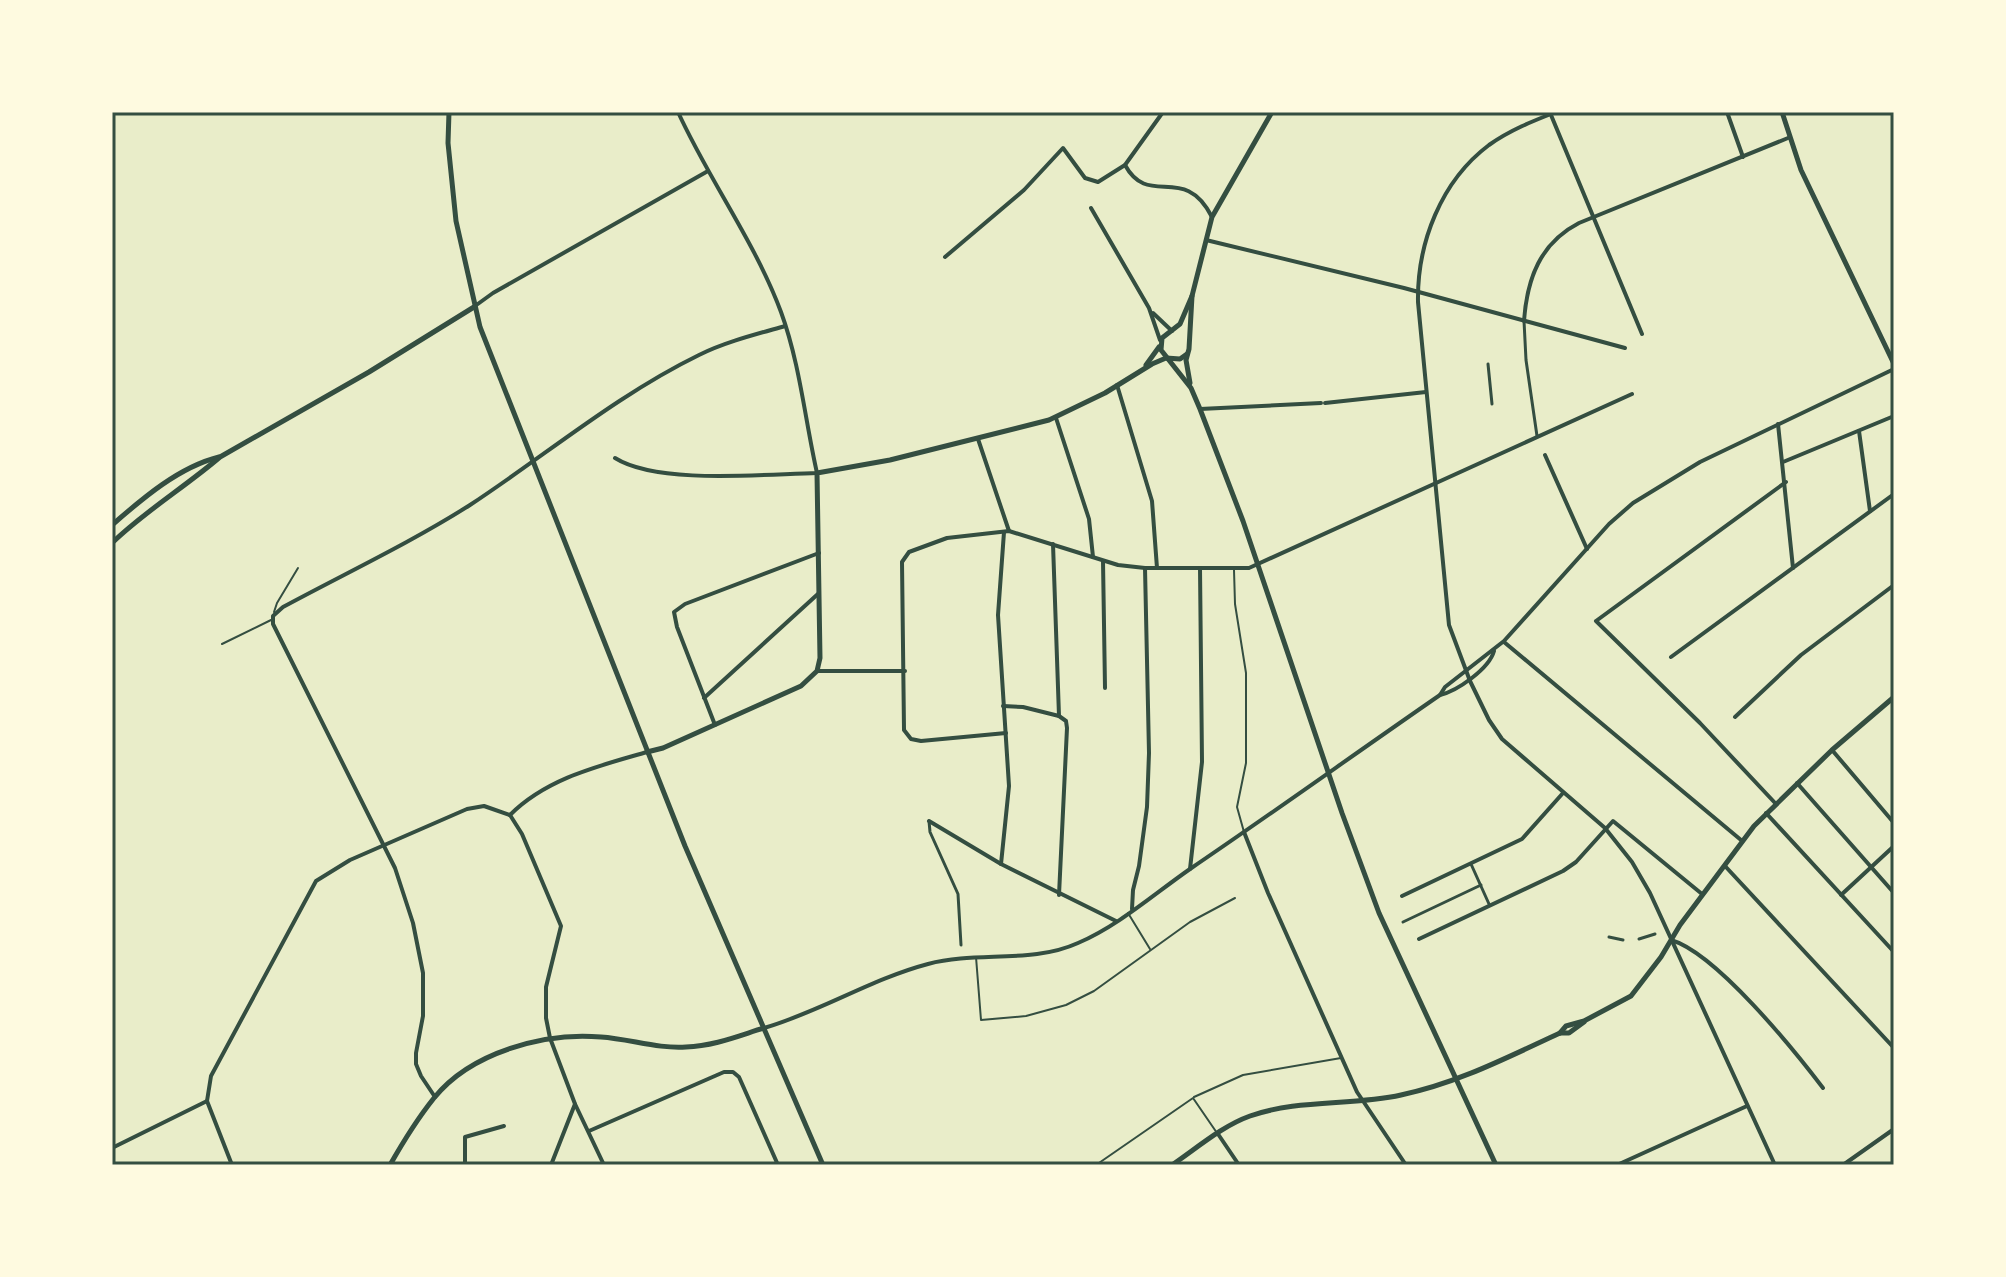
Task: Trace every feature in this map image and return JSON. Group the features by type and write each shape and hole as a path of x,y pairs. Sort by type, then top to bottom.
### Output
{"street":[{"path":"449,112 448,143 456,221 474,307 486,345 647,752 823,1165"},
{"path":"510,815 534,794 609,761 647,752 715,725 801,686 817,671 820,658 817,473 803,396 785,326 758,264 678,112"},
{"path":"945,257 1024,190 1063,148 1085,178 1098,182 1125,165 1163,112"},
{"path":"1191,388 1187,354 1192,296 1212,217 1272,112"},
{"path":"1727,112 1743,157"},
{"path":"1440,695 1443,689 1494,651 1618,516 1642,497 1700,462 1894,367 1801,170 1782,112"},
{"path":"1642,334 1552,113 1500,137 1473,158 1441,202 1421,256 1418,292 1449,625 1469,678 1502,739 1605,828 1618,841 1642,877 1775,1165"},
{"path":"1538,437 1526,360 1524,321 1528,285 1542,255 1560,234 1593,217 1788,138"},
{"path":"1125,165 1130,175 1140,183 1179,187 1197,194 1212,217"},
{"path":"112,543 161,500 201,474 220,457 369,372 493,293 708,171"},
{"path":"1091,208 1149,308 1159,321 1188,339"},
{"path":"1206,240 1418,292 1625,348"},
{"path":"1142,368 1165,334 1180,324 1192,296"},
{"path":"1149,308 1163,354 1191,388 1200,409 1379,913 1496,1165"},
{"path":"435,1097 416,1064 423,1016 423,973 395,868 273,616 434,527 533,463 621,400 674,368 703,353 785,326"},
{"path":"615,458 643,471 707,474 845,470 1056,418 1142,368 1169,359 1180,359 1187,354"},
{"path":"1488,364 1492,404"},
{"path":"1117,385 1152,501 1157,568"},
{"path":"1200,409 1323,403 1426,392"},
{"path":"1006,733 921,741 911,739 904,730 904,557 909,552 947,538 1006,532 1103,561 1145,568 1234,569 1257,564 1632,394"},
{"path":"1783,462 1894,416"},
{"path":"1056,418 1089,519 1093,557"},
{"path":"1778,424 1793,568"},
{"path":"1859,431 1870,511"},
{"path":"978,439 1006,532 998,615 1008,798 1001,864"},
{"path":"1545,455 1587,549"},
{"path":"112,525 140,501 180,475 200,463 220,457"},
{"path":"1776,804 1700,723 1596,621 1786,482"},
{"path":"1671,657 1894,494"},
{"path":"1053,544 1059,716"},
{"path":"715,725 674,619 677,609 819,553"},
{"path":"1103,561 1105,688"},
{"path":"1130,911 1147,807 1149,753 1145,568"},
{"path":"1189,869 1202,762 1200,568"},
{"path":"1735,717 1801,655 1894,585"},
{"path":"704,698 819,593"},
{"path":"1504,641 1741,840"},
{"path":"390,1165 435,1097 450,1083 495,1054 550,1038 604,1037 671,1048 728,1040 898,973 976,956 1058,951 1094,936 1328,772 1469,678 1489,661 1494,651"},
{"path":"817,671 905,671"},
{"path":"1172,1165 1240,1120 1272,1110 1404,1095 1456,1080 1560,1033 1569,1033 1584,1021 1631,996 1741,840 1832,750 1894,697"},
{"path":"1003,706 1023,707 1059,716 1066,721 1059,895"},
{"path":"1832,750 1894,823"},
{"path":"1797,783 1894,893"},
{"path":"1402,896 1522,839 1563,793"},
{"path":"232,1165 207,1101 211,1076 316,881 340,865 383,844 478,805 510,815 522,834 561,926 546,987 546,1018 550,1038 575,1104 604,1165"},
{"path":"1766,813 1894,952"},
{"path":"929,821 1001,864 1116,921"},
{"path":"929,821 930,832 958,894 961,945"},
{"path":"1419,939 1570,867 1613,821 1702,894"},
{"path":"1244,832 1268,893 1363,1102 1406,1165"},
{"path":"1841,895 1894,846"},
{"path":"1471,864 1490,906"},
{"path":"1723,865 1894,1048"},
{"path":"1403,922 1481,885"},
{"path":"1639,939 1655,934"},
{"path":"1609,937 1623,940"},
{"path":"1671,940 1701,958 1753,1005 1823,1088"},
{"path":"589,1131 728,1071 739,1077 778,1165"},
{"path":"112,1148 207,1101"},
{"path":"551,1165 575,1104"},
{"path":"1617,1165 1747,1106"},
{"path":"465,1165 465,1137 504,1126"},
{"path":"1843,1165 1894,1129"},
{"path":"1218,1134 1238,1165"}],"lane":[{"path":"222,644 273,616 277,603 298,568"},
{"path":"1234,569 1235,604 1246,673 1246,763 1237,807 1244,832"},
{"path":"976,956 981,1020 1026,1016 1066,1005 1094,991 1190,922 1235,898"},
{"path":"1130,911 1150,950"},
{"path":"1096,1165 1193,1098 1243,1075 1342,1058"},
{"path":"1193,1098 1218,1134"}]}
